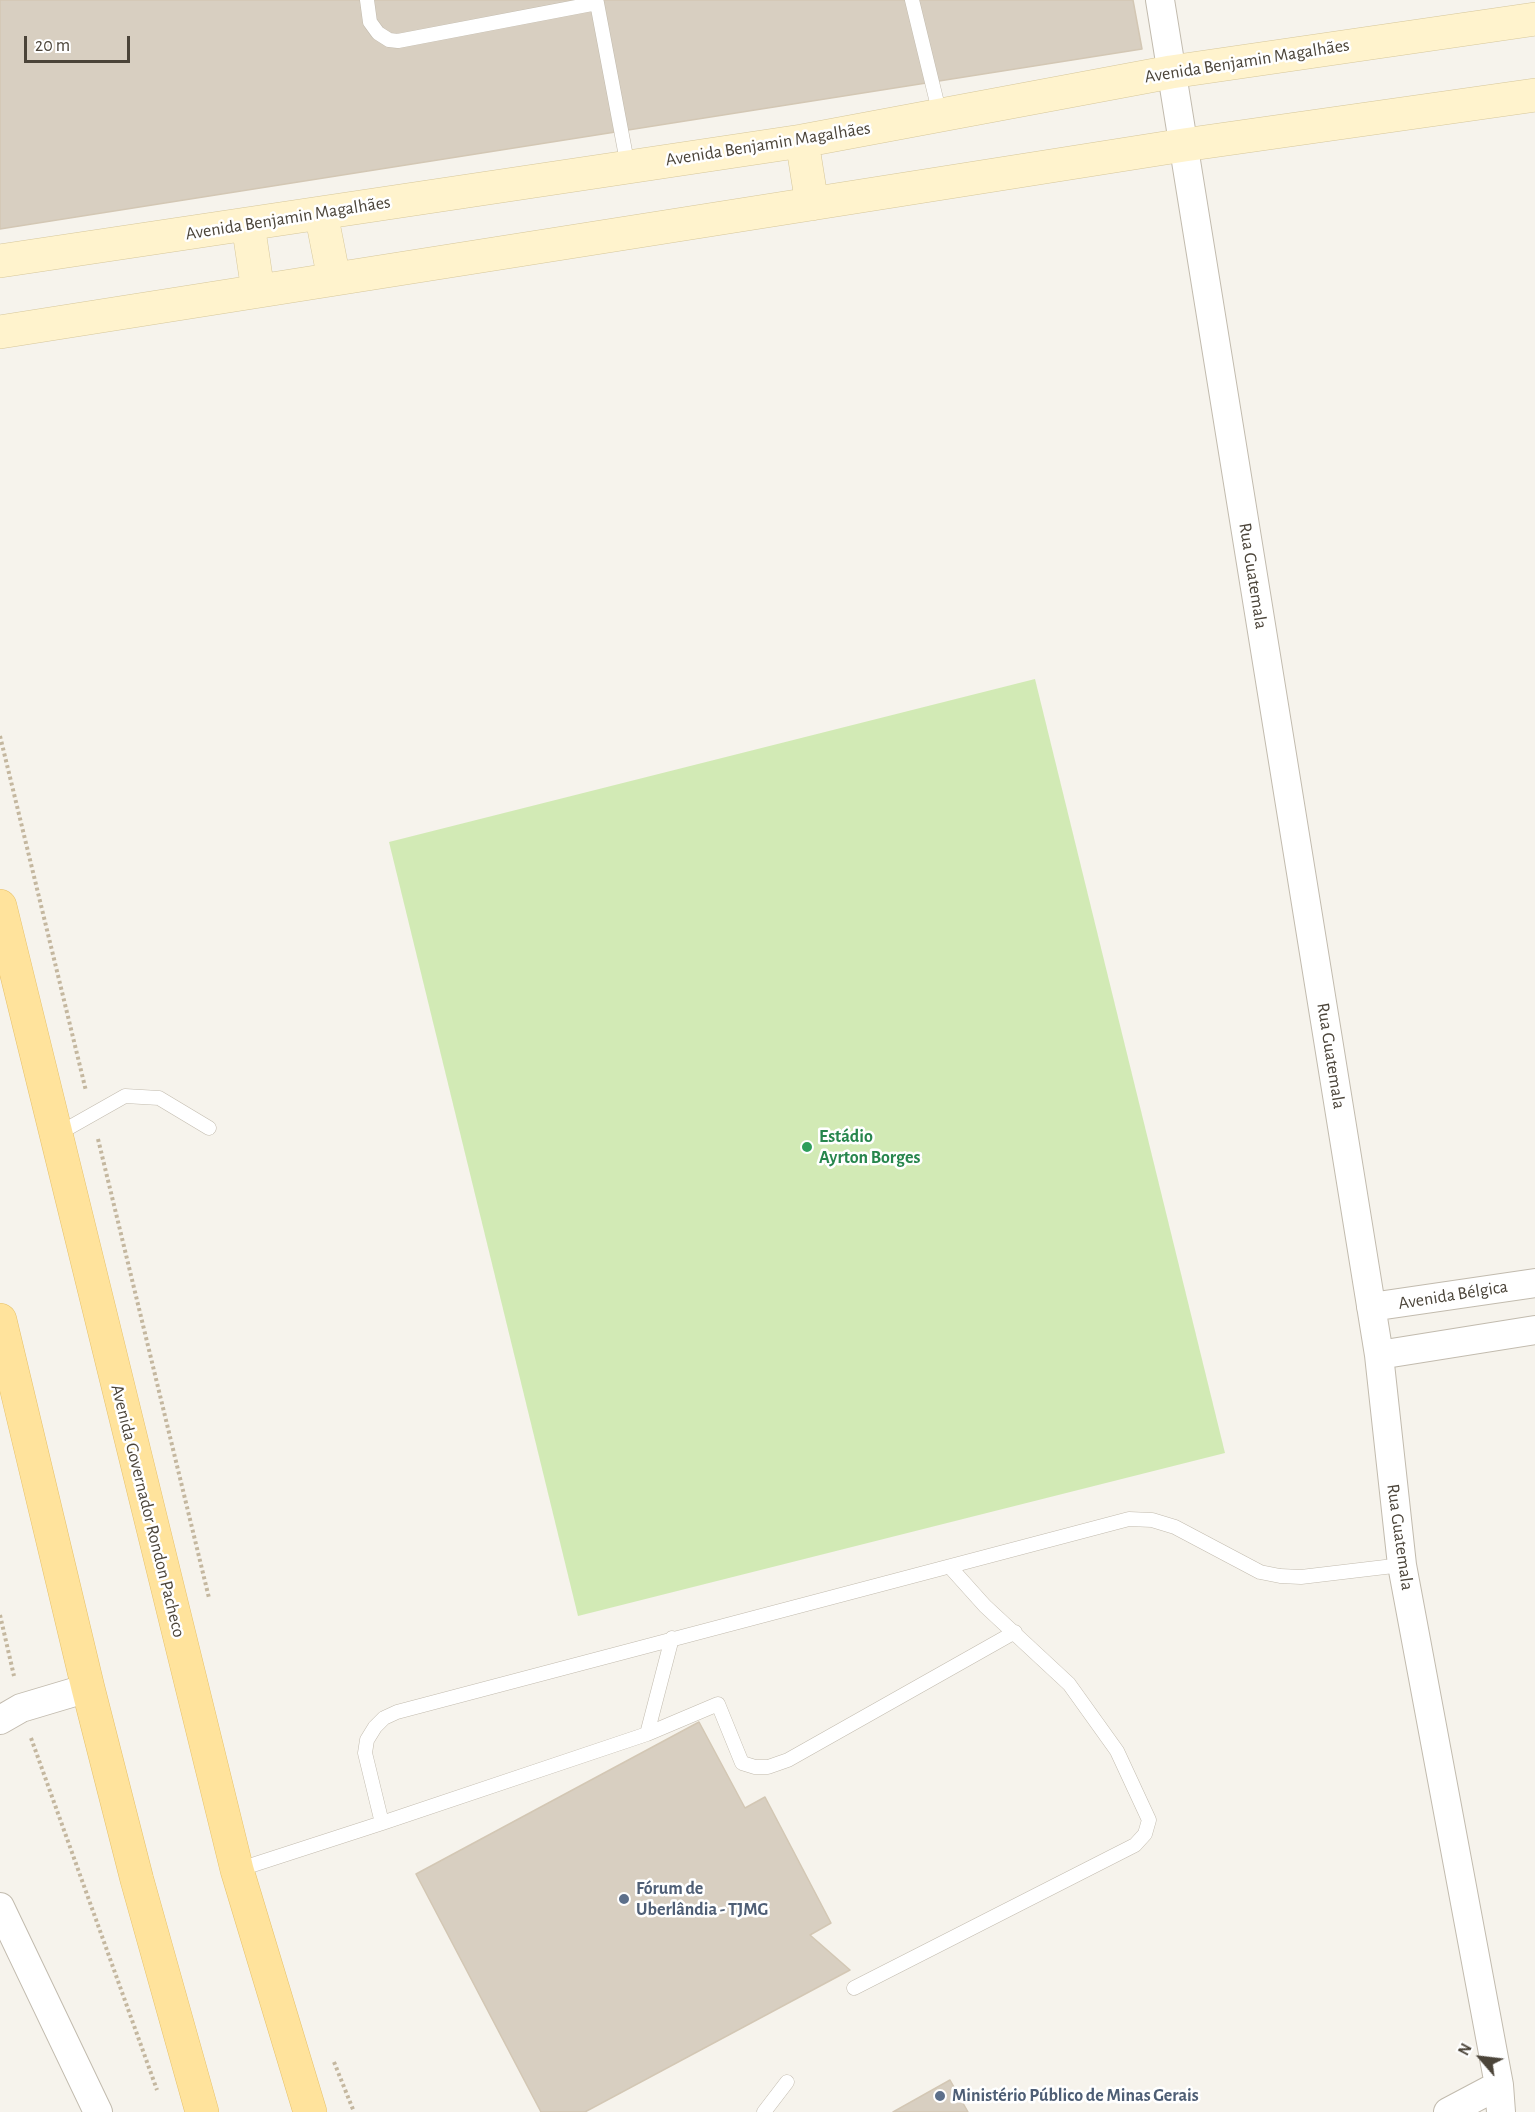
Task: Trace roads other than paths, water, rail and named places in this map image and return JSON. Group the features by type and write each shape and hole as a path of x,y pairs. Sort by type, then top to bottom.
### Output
{"main road":[{"name":"Avenida Benjamin Magalhães","path":"0,261 802,141 1171,72 1535,19"},
{"path":"0,332 1184,145 1535,95"},
{"path":"802,141 812,204"},
{"path":"321,213 334,279"},
{"path":"248,224 258,291"},
{"name":"Avenida Governador Rondon Pacheco","path":"0,906 237,1870 310,2112"},
{"path":"0,1320 88,1688 137,1880 202,2112"}],"street":[{"name":"Rua Guatemala","path":"1160,0 1379,1355 1402,1565 1500,2099"},
{"name":"Avenida Bélgica","path":"1371,1307 1535,1283"},
{"path":"1379,1355 1535,1330"},
{"path":"10,1714 88,1688"},
{"path":"0,1907 99,2112"},
{"path":"1448,2112 1500,2099"}],"lane":[{"path":"367,0 370,22 378,33 389,40 398,41 603,2 628,167"},
{"path":"912,0 940,115"},
{"path":"56,1135 125,1096 159,1098 209,1128"},
{"path":"382,1824 365,1754 368,1740 375,1727 384,1718 397,1712 1129,1519 1152,1520 1175,1527 1260,1572 1280,1576 1300,1577 1402,1565"},
{"path":"854,1988 1135,1845 1145,1834 1149,1820 1117,1751 1069,1684 985,1606 951,1567"},
{"path":"237,1870 382,1824 647,1734 718,1704 742,1763 755,1767 768,1767 788,1760 1015,1632"},
{"path":"647,1734 672,1638"},
{"path":"764,2112 787,2082"}],"place":[{"name":"Estádio Ayrton Borges","path":"807,1147"},
{"name":"Fórum de Uberlândia - TJMG","path":"624,1899"},
{"name":"Ministério Público de Minas Gerais","path":"940,2096"}]}
